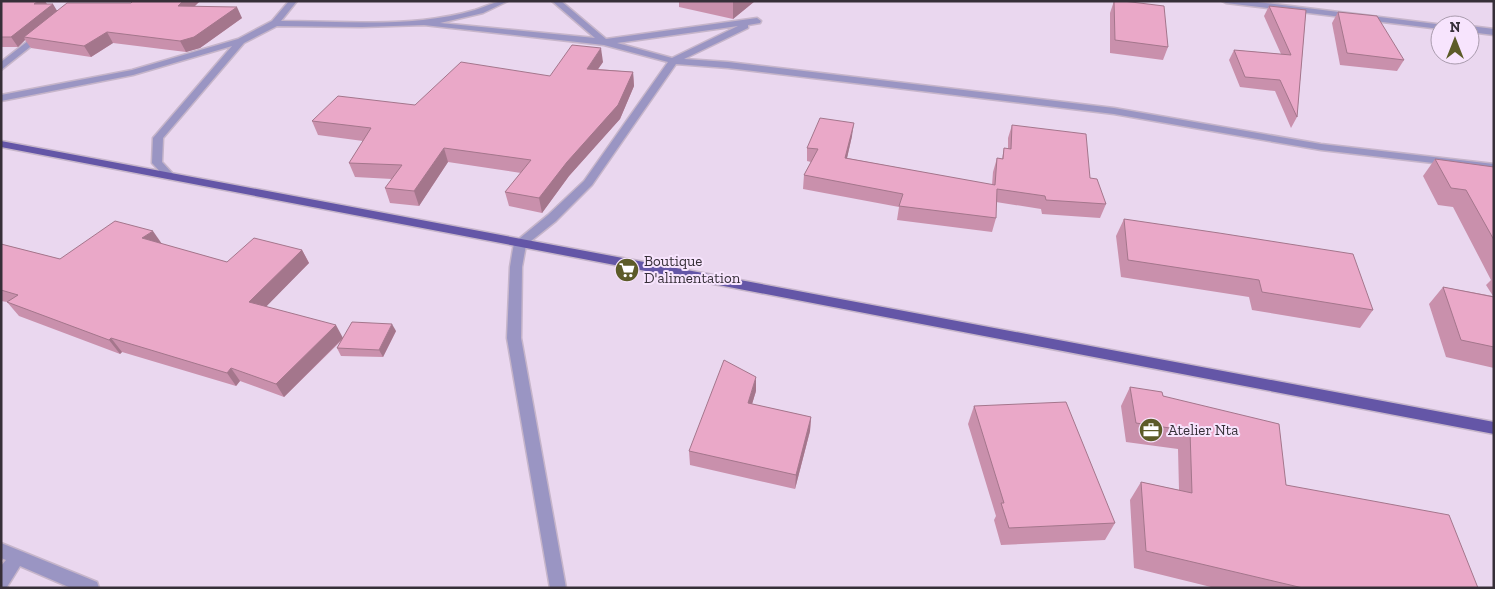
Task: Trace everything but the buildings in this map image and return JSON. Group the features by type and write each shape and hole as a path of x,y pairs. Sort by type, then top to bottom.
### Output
{"main road":[{"path":"1,144 1494,428"}],"street":[{"path":"1,98 132,72 241,41 276,23 293,1"},
{"path":"428,24 468,14 504,1"},
{"path":"556,1 604,42 757,20 673,61 588,183 552,218 520,243 516,267 514,338 560,585"},
{"path":"1226,1 1430,25"},
{"path":"1323,12 1328,1"},
{"path":"276,23 428,24 604,42 673,61 738,66 1114,111 1321,146 1494,167"},
{"path":"1480,30 1494,32"},
{"path":"1,67 46,31"},
{"path":"170,176 157,163 158,138 241,41"},
{"path":"1,550 91,588"},
{"path":"1,581 17,556"}],"place":[{"name":"Boutique D'alimentation","path":"627,270"},
{"name":"Atelier Nta","path":"1151,430"}]}
